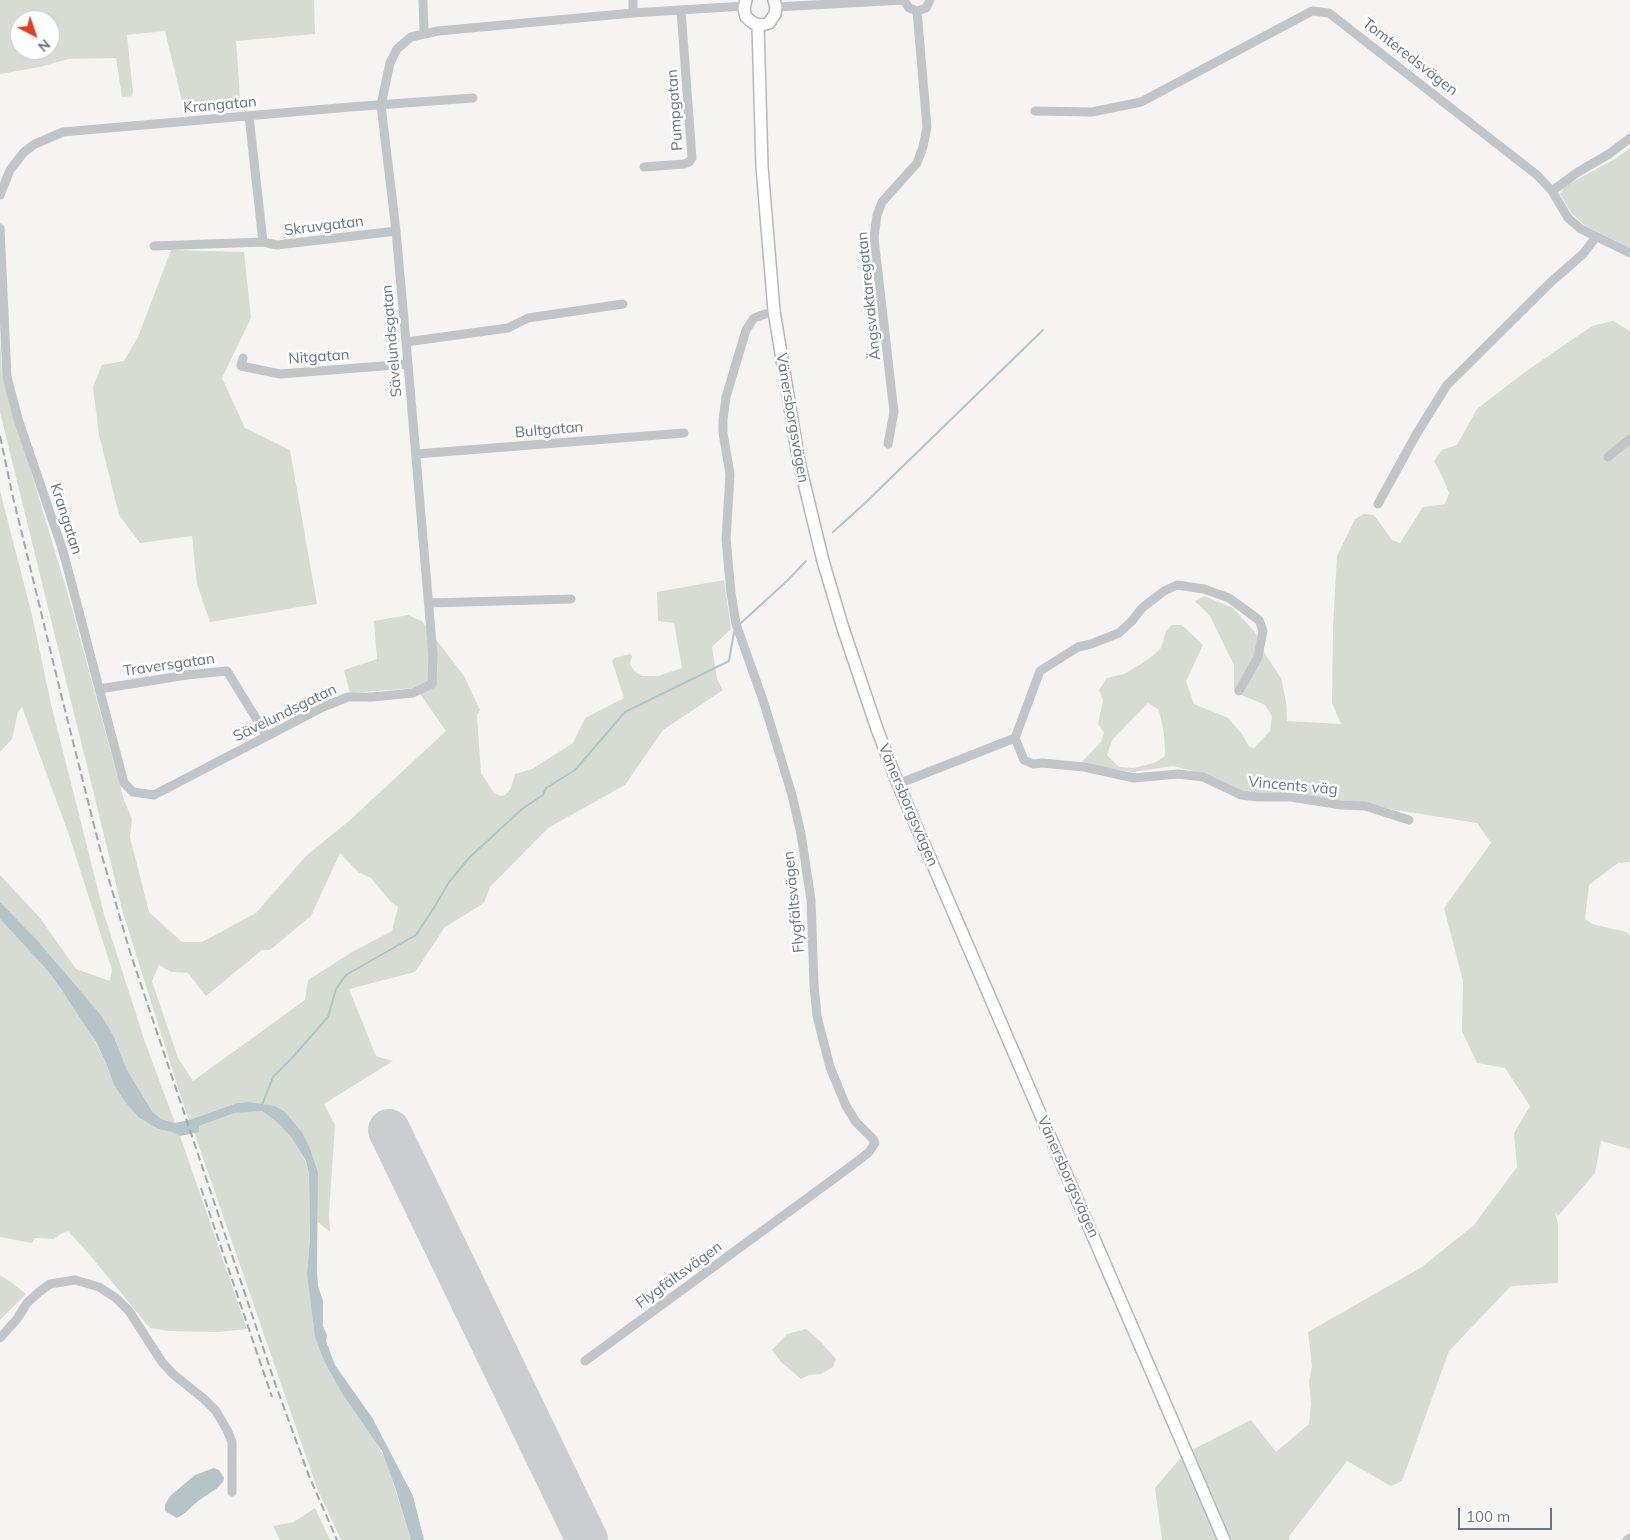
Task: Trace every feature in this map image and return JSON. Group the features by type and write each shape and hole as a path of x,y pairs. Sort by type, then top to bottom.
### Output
{"main road":[{"path":"745,3 746,17 758,25 772,20 776,14 775,4"},
{"name":"Vänersborgsvägen","path":"758,25 762,167 774,311 799,462 823,561 860,683 898,784 1224,1540"}],"street":[{"path":"423,0 424,33"},
{"path":"633,0 633,13"},
{"path":"775,4 904,0 909,8 917,11 926,8 930,0"},
{"name":"Sävelundsgatan","path":"154,795 323,707 348,697 413,693 432,684 433,655 416,454 396,231 381,105 390,62 397,49 410,37 424,33 745,3"},
{"name":"Pumpgatan","path":"644,167 684,164 692,158 681,10"},
{"name":"Ängsvaktaregatan","path":"888,444 894,412 874,238 877,215 882,202 917,163 927,127 917,11"},
{"name":"Tomteredsvägen","path":"1035,111 1092,112 1141,102 1312,11 1330,13 1537,175 1552,190 1568,218 1596,237 1630,253"},
{"name":"Krangatan","path":"0,195 10,170 24,152 35,144 63,132 473,98"},
{"name":"Skruvgatan","path":"249,116 263,242 277,245 396,231"},
{"path":"1552,190 1578,172 1610,154 1630,138"},
{"name":"Krangatan","path":"0,228 7,378 18,420 63,551 124,783 133,792 154,795"},
{"path":"1378,504 1417,433 1447,385 1552,281 1583,254 1596,237"},
{"path":"154,246 263,242"},
{"path":"406,342 508,328 528,318 622,304"},
{"name":"Flygfältsvägen","path":"586,1361 858,1161 869,1152 874,1143 873,1139 856,1122 846,1106 830,1067 822,1040 814,985 811,900 801,834 792,795 764,703 736,624 731,593 726,539 730,474 723,433 726,397 746,330 754,318 774,311"},
{"name":"Nitgatan","path":"243,358 241,366 280,374 408,364"},
{"name":"Bultgatan","path":"416,454 684,433"},
{"path":"1608,457 1630,439"},
{"path":"898,784 1015,738 1040,671 1078,647 1119,633 1142,608 1176,584 1204,589 1229,598 1259,620 1263,631 1258,657 1240,692"},
{"path":"429,603 571,599"},
{"name":"Traversgatan","path":"99,689 187,675 228,671 267,736"},
{"name":"Vincents väg","path":"1015,738 1024,760 1033,764 1042,763 1084,767 1134,778 1178,774 1203,777 1241,795 1258,798 1291,797 1341,805 1364,806 1408,820"},
{"path":"0,1338 27,1304 50,1284 75,1280 99,1287 116,1298 129,1311 162,1362 216,1411 232,1442 232,1492"}],"shaded area":[{"path":"0,0 314,0 315,34 236,41 241,110 220,112 201,109 182,101 165,31 127,35 132,96 122,97 116,58 68,59 40,67 0,74"},
{"path":"1630,148 1630,248 1586,226 1572,214 1560,194 1565,186 1615,159"},
{"path":"171,250 244,252 251,318 222,378 245,428 290,450 317,604 210,622 197,584 192,536 140,543 119,515 99,435 93,387 102,365 124,361 138,337"},
{"path":"1613,321 1630,331 1630,862 1618,863 1589,885 1585,919 1592,924 1626,932 1630,935 1630,1149 1601,1141 1595,1173 1558,1216 1555,1212 1558,1224 1558,1283 1511,1286 1449,1351 1402,1481 1391,1486 1347,1461 1290,1535 1289,1540 1162,1540 1155,1488 1184,1454 1251,1420 1276,1452 1309,1424 1311,1404 1309,1381 1312,1366 1308,1332 1422,1267 1474,1225 1517,1167 1514,1133 1530,1106 1505,1068 1477,1063 1462,1031 1463,981 1444,908 1491,843 1477,823 1291,793 1235,792 1198,772 1173,766 1133,772 1080,764 1101,742 1104,732 1098,724 1103,700 1099,690 1107,678 1124,674 1149,659 1161,648 1166,631 1172,625 1182,625 1203,645 1186,681 1194,704 1228,718 1242,734 1249,747 1254,748 1270,731 1272,716 1265,705 1234,692 1234,665 1210,616 1195,601 1204,596 1233,608 1255,632 1265,654 1281,678 1286,701 1287,721 1341,724 1332,703 1333,626 1337,556 1355,519 1364,514 1374,515 1392,540 1400,543 1423,507 1445,504 1449,493 1434,461 1442,450 1457,445 1477,409 1525,372 1592,326","holes":["1148,703 1159,710 1164,734 1165,756 1156,762 1134,768 1119,767 1107,755 1112,740"]},
{"path":"0,338 2,375 69,598 124,800 132,819 130,837 149,912 182,942 202,942 256,913 306,856 350,820 446,731 416,688 350,693 344,670 377,659 374,621 408,615 422,621 464,676 480,710 477,715 481,773 494,793 500,796 505,795 511,788 515,774 532,769 573,743 585,718 624,698 612,661 614,658 630,654 632,656 630,664 634,671 642,676 658,676 682,668 674,623 658,621 657,592 724,580 731,629 712,647 717,679 723,690 663,730 625,785 548,828 490,887 484,903 445,927 415,972 349,989 376,1056 393,1061 324,1104 335,1125 329,1214 330,1232 318,1222 317,1190 309,1146 302,1132 284,1111 275,1106 249,1102 237,1103 189,1120 123,913 0,412","holes":["340,853 358,872 371,878 391,902 398,907 392,931 352,952 308,980 305,1000 193,1081 178,1058 152,981 159,965 171,972 188,973 206,996 262,950 270,950 311,916"]},
{"path":"0,491 104,914 144,1039 175,1123 161,1119 152,1111 127,1070 113,1035 101,1015 37,940 0,902 0,875 40,918 76,969 110,981 112,970 69,835 22,707 18,712 12,739 0,752"},
{"path":"0,902 37,940 101,1015 113,1035 127,1070 152,1111 161,1119 175,1123 237,1103 249,1102 275,1106 284,1111 302,1132 318,1173 317,1271 318,1286 323,1301 323,1326 327,1335 326,1341 335,1365 373,1419 413,1496 424,1540 411,1540 382,1451 343,1395 325,1363 315,1337 307,1274 310,1238 309,1174 306,1161 291,1137 277,1122 262,1111 235,1113 199,1126 199,1132 180,1136 158,1129 138,1117 114,1085 96,1042 61,989 47,970 0,919"},
{"path":"0,919 47,970 86,1024 106,1063 114,1085 125,1102 138,1117 158,1129 180,1136 247,1329 219,1332 168,1331 150,1328 68,1231 54,1239 35,1238 32,1243 0,1237"},
{"path":"262,1111 278,1122 291,1137 306,1162 309,1174 310,1238 307,1274 313,1310 313,1324 325,1363 343,1395 376,1442 386,1460 411,1540 341,1540 317,1488 194,1132 199,1132 199,1126 235,1113"},
{"path":"0,1275 26,1294 0,1320"},
{"path":"806,1329 836,1359 833,1367 821,1374 809,1375 801,1379 781,1362 772,1350 787,1334"},
{"path":"214,1468 219,1470 224,1478 223,1482 216,1489 177,1518 165,1511 165,1505 170,1496 195,1475"},
{"path":"315,1508 330,1540 280,1540 273,1526 294,1522"}],"waterway":[{"path":"833,532 1043,330"},
{"path":"741,623 806,561"},
{"path":"262,1105 273,1077 328,1017 336,989 346,975 416,935 449,882 469,858 522,809 543,795 546,788 575,770 625,712 729,661 734,632"}],"runway":[{"path":"389,1130 587,1540"}],"railway":[{"path":"0,436 12,493 100,849 130,952 276,1386 309,1476 337,1540"},
{"path":"201,1188 272,1397"}]}
